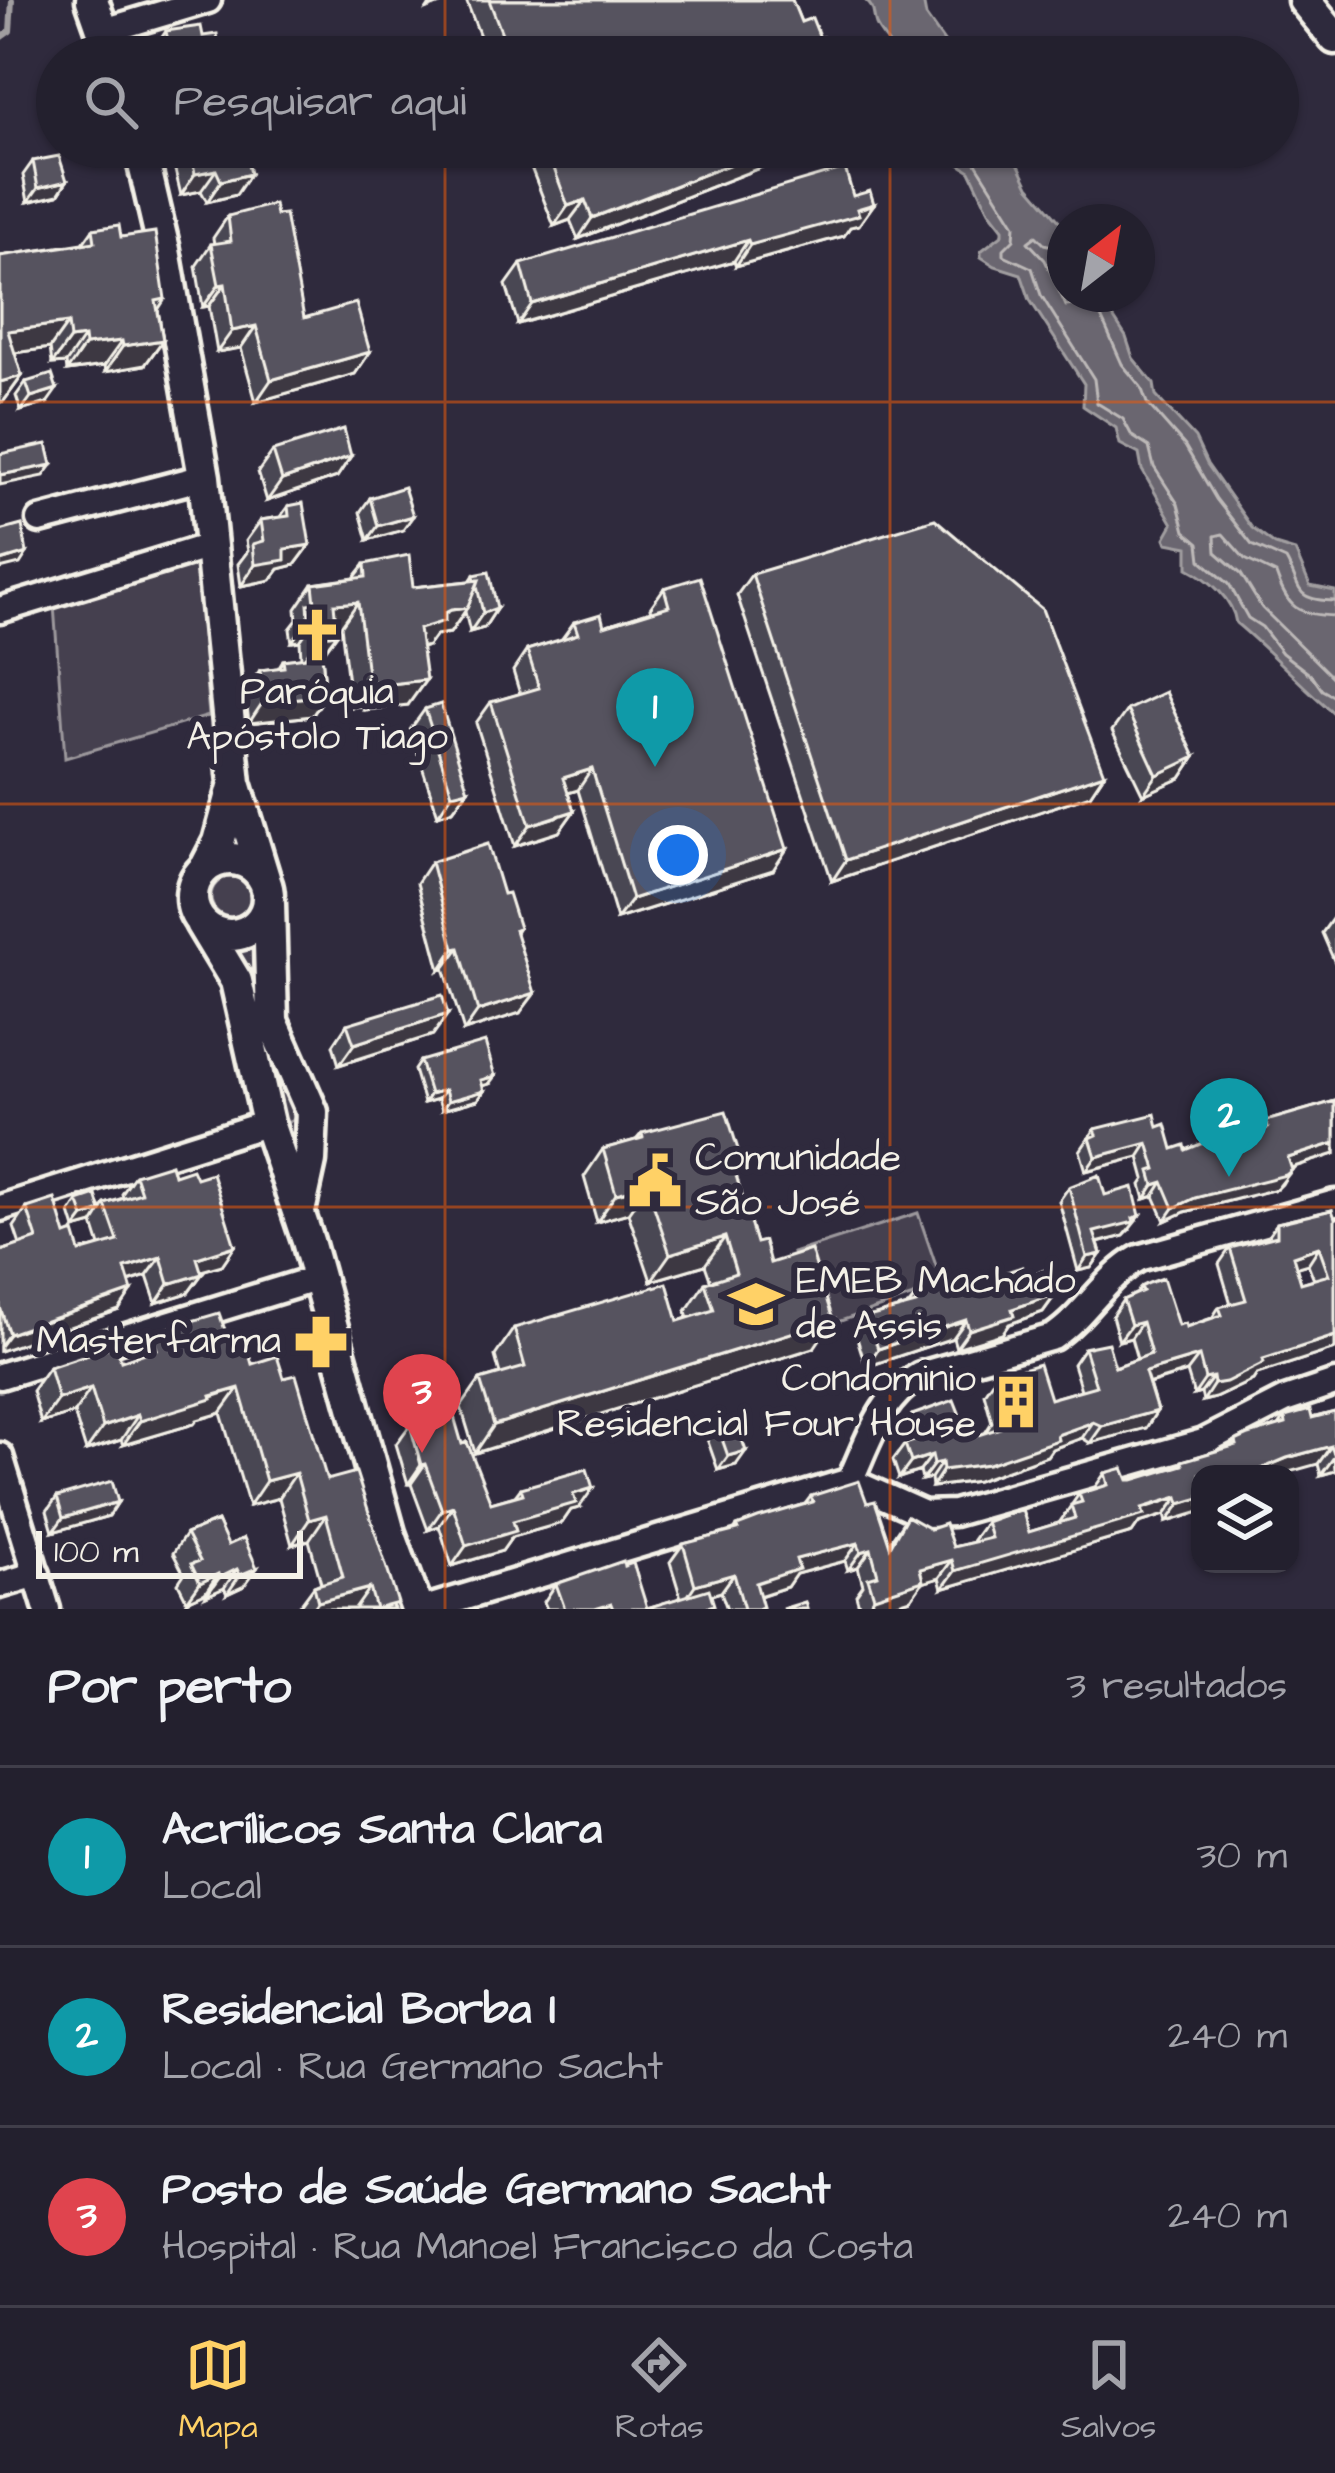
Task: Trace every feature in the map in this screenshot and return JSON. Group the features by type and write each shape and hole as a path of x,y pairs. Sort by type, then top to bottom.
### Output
{"main road":[{"path":"92,0 105,36"},
{"path":"1304,0 1335,38"},
{"path":"145,168 204,477 235,783 267,891 272,1021 312,1112 299,1213"},
{"path":"235,783 219,842 193,889 192,902 236,981 272,1132 319,1278 388,1533 421,1609"},
{"path":"201,923 216,933 236,935 258,925 267,891 256,868 231,858 206,867"},
{"path":"272,1132 295,1145 312,1136"}],"street":[{"path":"126,36 208,0"},
{"path":"40,520 204,477"},
{"path":"0,610 213,545"},
{"path":"0,1208 272,1132"},
{"path":"850,1481 885,1403 900,1386 920,1375 1054,1337 1139,1258 1335,1203"},
{"path":"0,1376 319,1278"},
{"path":"421,1609 850,1481 924,1514 954,1514 1203,1442 1285,1400 1335,1383"},
{"path":"0,1456 47,1609"},
{"path":"0,1585 37,1574"}],"shaded area":[{"path":"196,562 209,716 65,758 54,605"},
{"path":"231,877 245,883 251,897 245,911 231,917 217,911 211,897 217,883"},
{"path":"256,946 300,1116 287,1123 278,1116 242,967 239,949"},
{"path":"918,1213 943,1286 817,1329 793,1253"}],"water":[{"path":"865,0 923,0 926,16 940,36 883,36"},
{"path":"965,168 1020,168 1047,207 1047,312 1110,312 1133,358 1154,384 1156,396 1195,438 1207,464 1252,528 1275,545 1295,551 1310,586 1335,591 1335,714 1236,623 1219,591 1188,568 1188,547 1167,543 1173,524 1142,470 1139,454 1120,444 1116,428 1083,406 1084,384 1030,300 1021,274 981,257 981,251 1003,234"}],"building":[{"path":"489,0 792,0 801,22 812,18 819,36 503,36"},
{"path":"201,26 203,36 167,36 166,31"},
{"path":"33,161 36,168 63,168 67,181 38,188"},
{"path":"194,168 249,168 250,174 221,181 216,170 195,174"},
{"path":"554,168 720,168 592,218 585,200 568,206"},
{"path":"845,168 853,196 870,191 874,204 857,209 859,215 750,245 748,240 532,304 521,264"},
{"path":"274,204 276,215 285,214 304,318 356,303 370,352 271,380 256,326 232,331 225,284 219,285 211,244 231,241 228,216"},
{"path":"119,225 121,237 155,232 165,299 156,301 163,340 85,345 84,337 70,339 68,323 8,331 22,376 0,382 0,256 95,242 93,229"},
{"path":"52,374 57,389 31,397 26,382"},
{"path":"344,429 351,456 282,480 273,451"},
{"path":"47,444 52,465 0,475 0,454"},
{"path":"404,487 413,516 378,526 370,498"},
{"path":"303,503 310,545 285,549 285,560 255,565 253,544 264,541 261,520 289,516 288,506"},
{"path":"935,519 1042,609 1104,774 846,860 752,574"},
{"path":"22,525 27,553 0,561 0,531"},
{"path":"409,555 413,587 479,580 467,608 451,610 445,613 445,621 419,629 426,680 368,682 358,602 334,604 337,634 319,636 317,616 309,617 308,604 315,603 313,584 366,577 365,564"},
{"path":"489,572 497,608 483,613 479,580 474,575"},
{"path":"700,577 787,849 632,899 592,769 563,778 574,811 530,825 491,702 539,688 527,650 578,634 574,622 601,614 604,626 669,606 664,588"},
{"path":"322,655 326,695 263,702 260,670 284,667 283,660"},
{"path":"1165,692 1195,757 1157,775 1127,710"},
{"path":"441,704 468,790 452,794 425,709"},
{"path":"488,844 503,894 508,893 535,993 478,1011 459,948 454,949 431,862"},
{"path":"442,995 448,1014 354,1044 347,1024"},
{"path":"485,1042 495,1076 481,1080 484,1091 448,1101 445,1090 430,1094 420,1061"},
{"path":"1335,1101 1335,1143 1288,1158 1292,1170 1286,1175 1195,1198 1174,1208 1163,1182 1154,1185 1150,1171 1156,1169 1148,1143 1096,1157 1090,1138 1097,1135 1095,1129 1155,1114 1158,1127 1166,1124 1173,1149 1185,1145 1186,1150 1230,1132 1232,1139 1268,1128 1266,1121"},
{"path":"726,1111 741,1159 732,1162 756,1243 764,1241 770,1263 811,1250 833,1320 494,1425 480,1380 525,1367 514,1328 667,1283 678,1321 714,1310 705,1283 736,1273 725,1237 670,1254 647,1186 616,1194 603,1149 643,1138 642,1133"},
{"path":"171,1164 174,1175 192,1169 196,1178 212,1173 235,1246 197,1258 202,1274 169,1284 161,1257 125,1268 132,1291 9,1334 0,1307 0,1248 37,1239 27,1208 55,1199 66,1235 74,1232 80,1252 118,1241 105,1204 141,1193 135,1175"},
{"path":"1099,1175 1105,1195 1133,1187 1140,1216 1134,1222 1094,1232 1101,1254 1087,1257 1069,1187"},
{"path":"96,1195 101,1211 84,1217 78,1201"},
{"path":"1332,1210 1335,1336 1263,1359 1264,1363 1226,1382 1214,1384 1213,1377 1205,1379 1199,1356 1145,1372 1157,1411 1102,1426 1093,1422 1057,1435 1058,1440 988,1464 943,1470 942,1462 934,1464 932,1455 911,1462 905,1444 920,1439 912,1415 954,1400 969,1438 1000,1428 996,1416 1005,1413 995,1377 1039,1364 1050,1399 1096,1386 1084,1348 1108,1343 1115,1367 1151,1354 1142,1322 1131,1325 1123,1300 1149,1283 1163,1278 1178,1325 1185,1323 1186,1327 1222,1315 1219,1307 1246,1300 1230,1248 1277,1236 1277,1223","holes":["1319,1247 1329,1275 1301,1283 1293,1256"]},
{"path":"1022,1267 1025,1276 1045,1270 1056,1294 1012,1309 1014,1316 969,1330 966,1320 878,1349 868,1317 916,1304 915,1297"},
{"path":"219,1313 231,1347 246,1343 252,1364 277,1356 284,1378 296,1375 327,1480 356,1472 398,1603 376,1609 370,1588 318,1602 314,1586 343,1577 326,1515 309,1520 296,1473 266,1481 239,1388 140,1421 138,1415 103,1427 91,1388 58,1399 49,1367 116,1345 121,1361 157,1349 151,1333"},
{"path":"1310,1410 1312,1418 1335,1412 1335,1457 1331,1446 1270,1465 1191,1465 1191,1501 1180,1504 1178,1497 1142,1508 1144,1515 955,1571 952,1560 920,1569 923,1581 874,1597 868,1578 878,1575 871,1549 861,1552 858,1543 796,1559 799,1569 756,1583 763,1607 757,1609 744,1609 734,1574 695,1585 683,1544 738,1530 737,1526 758,1518 813,1502 811,1496 859,1481 867,1503 875,1501 890,1546 907,1516 930,1529 945,1524 953,1547 991,1538 986,1522 1022,1509 1029,1532 1075,1518 1071,1505 1082,1502 1079,1494 1108,1485 1105,1473 1123,1468 1128,1480 1133,1480 1183,1465 1182,1461 1286,1424 1285,1417"},
{"path":"453,1413 462,1444 467,1442 491,1503 523,1494 521,1488 587,1469 593,1488 573,1494 576,1503 513,1521 516,1531 466,1546 453,1506 442,1510 425,1464 421,1465 410,1425"},
{"path":"735,1419 746,1451 728,1456 717,1425"},
{"path":"112,1481 118,1502 63,1518 57,1497"},
{"path":"217,1521 228,1545 244,1538 257,1568 240,1575 237,1569 219,1578 218,1574 200,1583 191,1564 200,1561 186,1534"},
{"path":"623,1561 624,1566 633,1563 647,1608 709,1589 714,1605 702,1609 613,1609 611,1604 565,1609 556,1584"}],"waterway":[{"path":"0,38 10,31 12,0"}],"place":[{"name":"Paróquia Apóstolo Tiago","path":"317,635"},
{"name":"Acrílicos Santa Clara","path":"655,767"},
{"name":"Residencial Borba I","path":"1229,1177"},
{"name":"Comunidade São José","path":"655,1181"},
{"name":"EMEB Machado de Assis","path":"756,1304"},
{"name":"Masterfarma","path":"321,1342"},
{"name":"Condominio Residencial Four House","path":"1016,1402"},
{"name":"Posto de Saúde Germano Sacht","path":"422,1453"}]}
